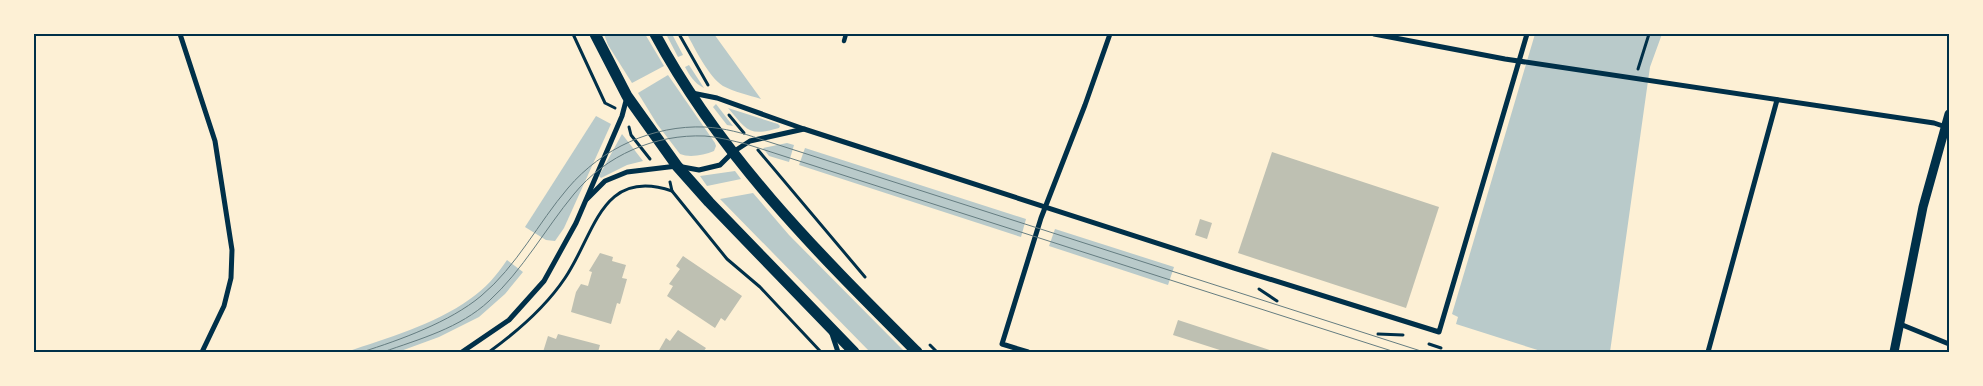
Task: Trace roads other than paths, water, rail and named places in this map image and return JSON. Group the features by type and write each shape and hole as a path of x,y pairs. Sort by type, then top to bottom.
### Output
{"main road":[{"path":"595,34 627,96 677,166 854,352"},
{"path":"654,34 689,92 754,182 796,229 917,352"}],"street":[{"path":"180,34 215,141 232,250 231,278 224,306 202,352"},
{"path":"844,41 846,34"},
{"path":"1028,352 1002,344 1045,207 1085,105 1110,34"},
{"path":"1374,34 1518,61 1934,123 1946,127"},
{"path":"689,92 717,98 804,129 1439,332 1477,210 1527,34"},
{"path":"462,352 470,350 509,320 544,281 576,222 622,116 627,96"},
{"path":"1708,352 1777,100"},
{"path":"1894,352 1923,208 1949,114"},
{"path":"585,201 605,181 627,172 677,166 699,170 720,165 733,152 750,141 804,129"},
{"path":"1900,324 1949,344"},
{"path":"830,327 838,352"}],"tram line":[{"path":"362,352 408,336 440,322 481,296 506,271 568,188 596,161 630,142 648,135 686,127 726,130 754,137 1424,352"},
{"path":"383,352 452,326 489,301 513,276 563,207 587,180 601,168 616,158 650,143 686,136 721,138 746,144 1395,352"}]}
